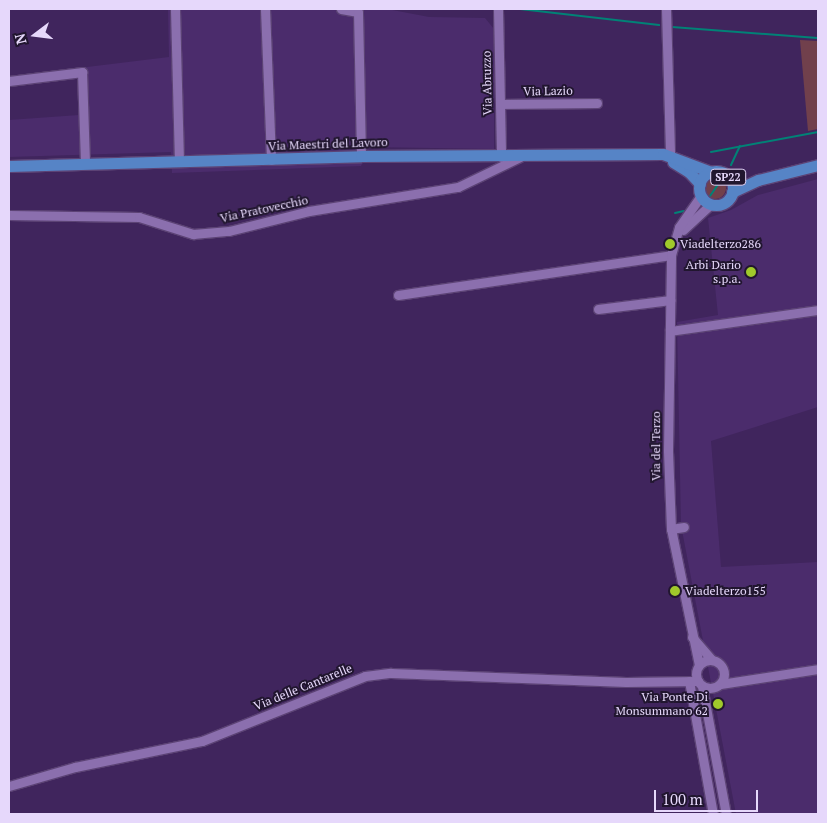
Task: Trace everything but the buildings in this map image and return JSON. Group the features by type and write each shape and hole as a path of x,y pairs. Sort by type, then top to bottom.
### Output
{"main road":[{"name":"Via Maestri del Lavoro","path":"9,166 361,156 520,157 647,154"},
{"path":"647,154 670,155 711,172"},
{"path":"647,154 676,163 700,184"},
{"name":"SP22","path":"732,192 730,180 722,172 711,172 700,184 701,196 711,204 722,204 732,192 758,180 818,166"},
{"name":"SP22","path":"730,180 758,180"}],"street":[{"path":"174,9 178,161"},
{"path":"265,9 271,160"},
{"path":"340,9 358,12 361,156"},
{"name":"Via Abruzzo","path":"498,9 501,157"},
{"path":"666,9 670,155"},
{"path":"9,81 82,72 85,164"},
{"name":"Via Lazio","path":"500,104 596,103"},
{"name":"Via Pratovecchio","path":"9,215 140,217 193,234 229,230 309,211 458,187 520,157"},
{"path":"674,244 679,228 701,196"},
{"path":"674,244 684,229 711,204"},
{"name":"Via del Terzo","path":"674,244 670,300 671,529 698,668 696,683"},
{"path":"398,295 672,255"},
{"path":"598,309 670,300"},
{"path":"670,332 818,310"},
{"path":"671,529 684,527"},
{"path":"690,634 711,659 746,679"},
{"name":"Via delle Cantarelle","path":"675,680 711,659"},
{"path":"707,717 724,668"},
{"path":"717,686 746,679 818,669"},
{"name":"Via delle Cantarelle","path":"9,786 84,765 202,741 365,676 391,673 635,682 675,680 717,686"},
{"path":"696,683 707,717 726,814"},
{"path":"696,683 697,721 713,814"},
{"path":"697,721 707,717"}],"shaded area":[{"path":"168,9 387,9 429,17 485,18 494,29 494,149 370,147 361,166 172,173 171,152 9,157 9,120 79,115 79,68 169,57"},
{"path":"800,40 818,41 818,129 808,131"},
{"path":"715,177 723,180 726,188 723,196 715,199 707,196 704,188 707,180"},
{"path":"818,179 818,407 711,441 721,567 818,562 818,814 736,814 681,525 677,322 718,315 708,218 731,210 758,195"}],"waterway":[{"path":"520,9 659,25"},
{"path":"672,27 818,38"},
{"path":"711,152 818,132"},
{"path":"731,165 740,146"},
{"path":"710,196 721,180"},
{"path":"675,213 684,211"}],"place":[{"name":"Viadelterzo286","path":"670,244"},
{"name":"Arbi Dario s.p.a.","path":"751,272"},
{"name":"Viadelterzo155","path":"675,591"},
{"name":"Via Ponte Di Monsummano 62","path":"718,704"}]}
